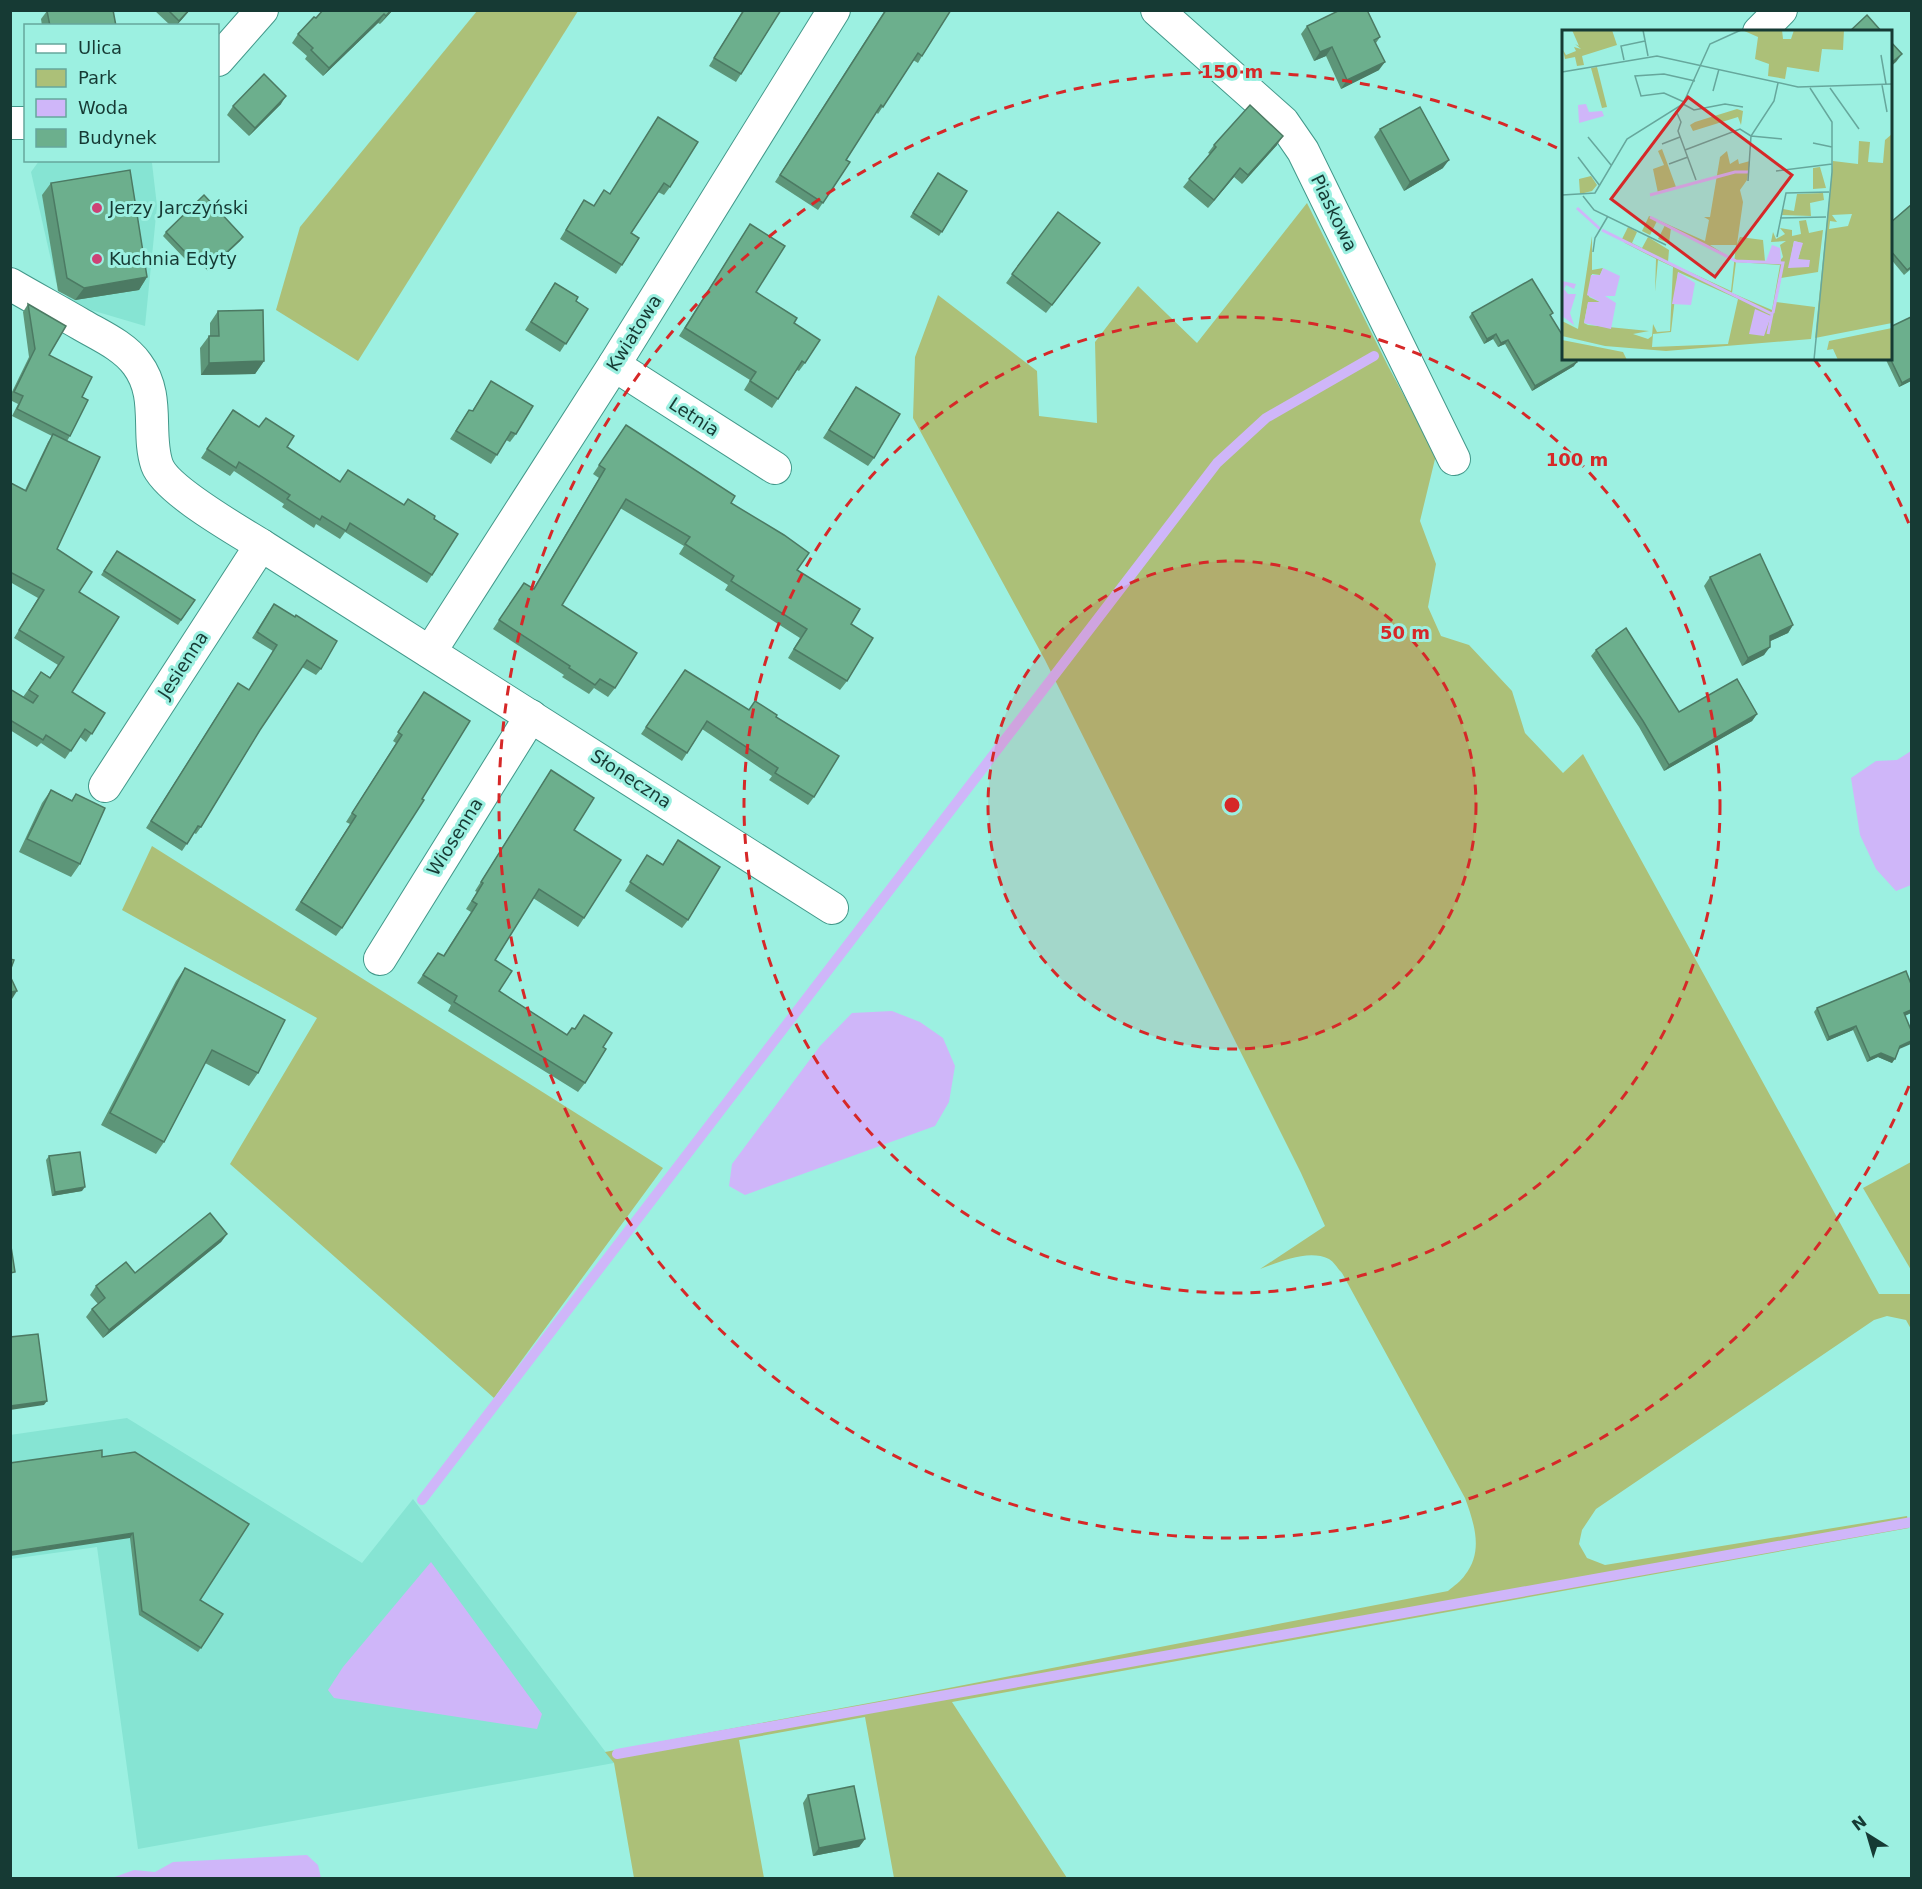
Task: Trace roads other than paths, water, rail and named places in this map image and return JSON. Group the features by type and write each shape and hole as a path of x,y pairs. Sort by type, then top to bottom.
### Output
{"street":[{"path":"219,59 262,10"},
{"name":"Kwiatowa","path":"430,652 614,365 834,10"},
{"name":"Piaskowa","path":"1157,10 1283,122 1303,151 1454,459"},
{"path":"1761,30 1781,10"},
{"name":"Słoneczna","path":"10,284 116,344 136,362 150,391 156,458 162,476 185,495 832,908"},
{"name":"Letnia","path":"614,365 775,468"},
{"name":"Jesienna","path":"105,786 261,545"},
{"name":"Wiosenna","path":"380,959 531,716"}],"water":[{"path":"1911,751 1911,885 1896,891 1876,869 1860,835 1851,778 1876,761 1897,760"},
{"path":"892,1011 920,1022 943,1038 955,1066 949,1102 935,1126 745,1195 729,1186 732,1164 820,1046 852,1013"},
{"path":"431,1562 542,1714 537,1729 334,1698 328,1690 343,1667"},
{"path":"307,1855 318,1865 321,1878 112,1878 134,1870 155,1872 173,1862"}],"waterway":[{"path":"422,1500 1217,463 1266,418 1374,356"},
{"path":"617,1754 1912,1522"}],"place":[{"name":"Jerzy Jarczyński","path":"97,208"},
{"name":"Kuchnia Edyty","path":"97,259"}]}
